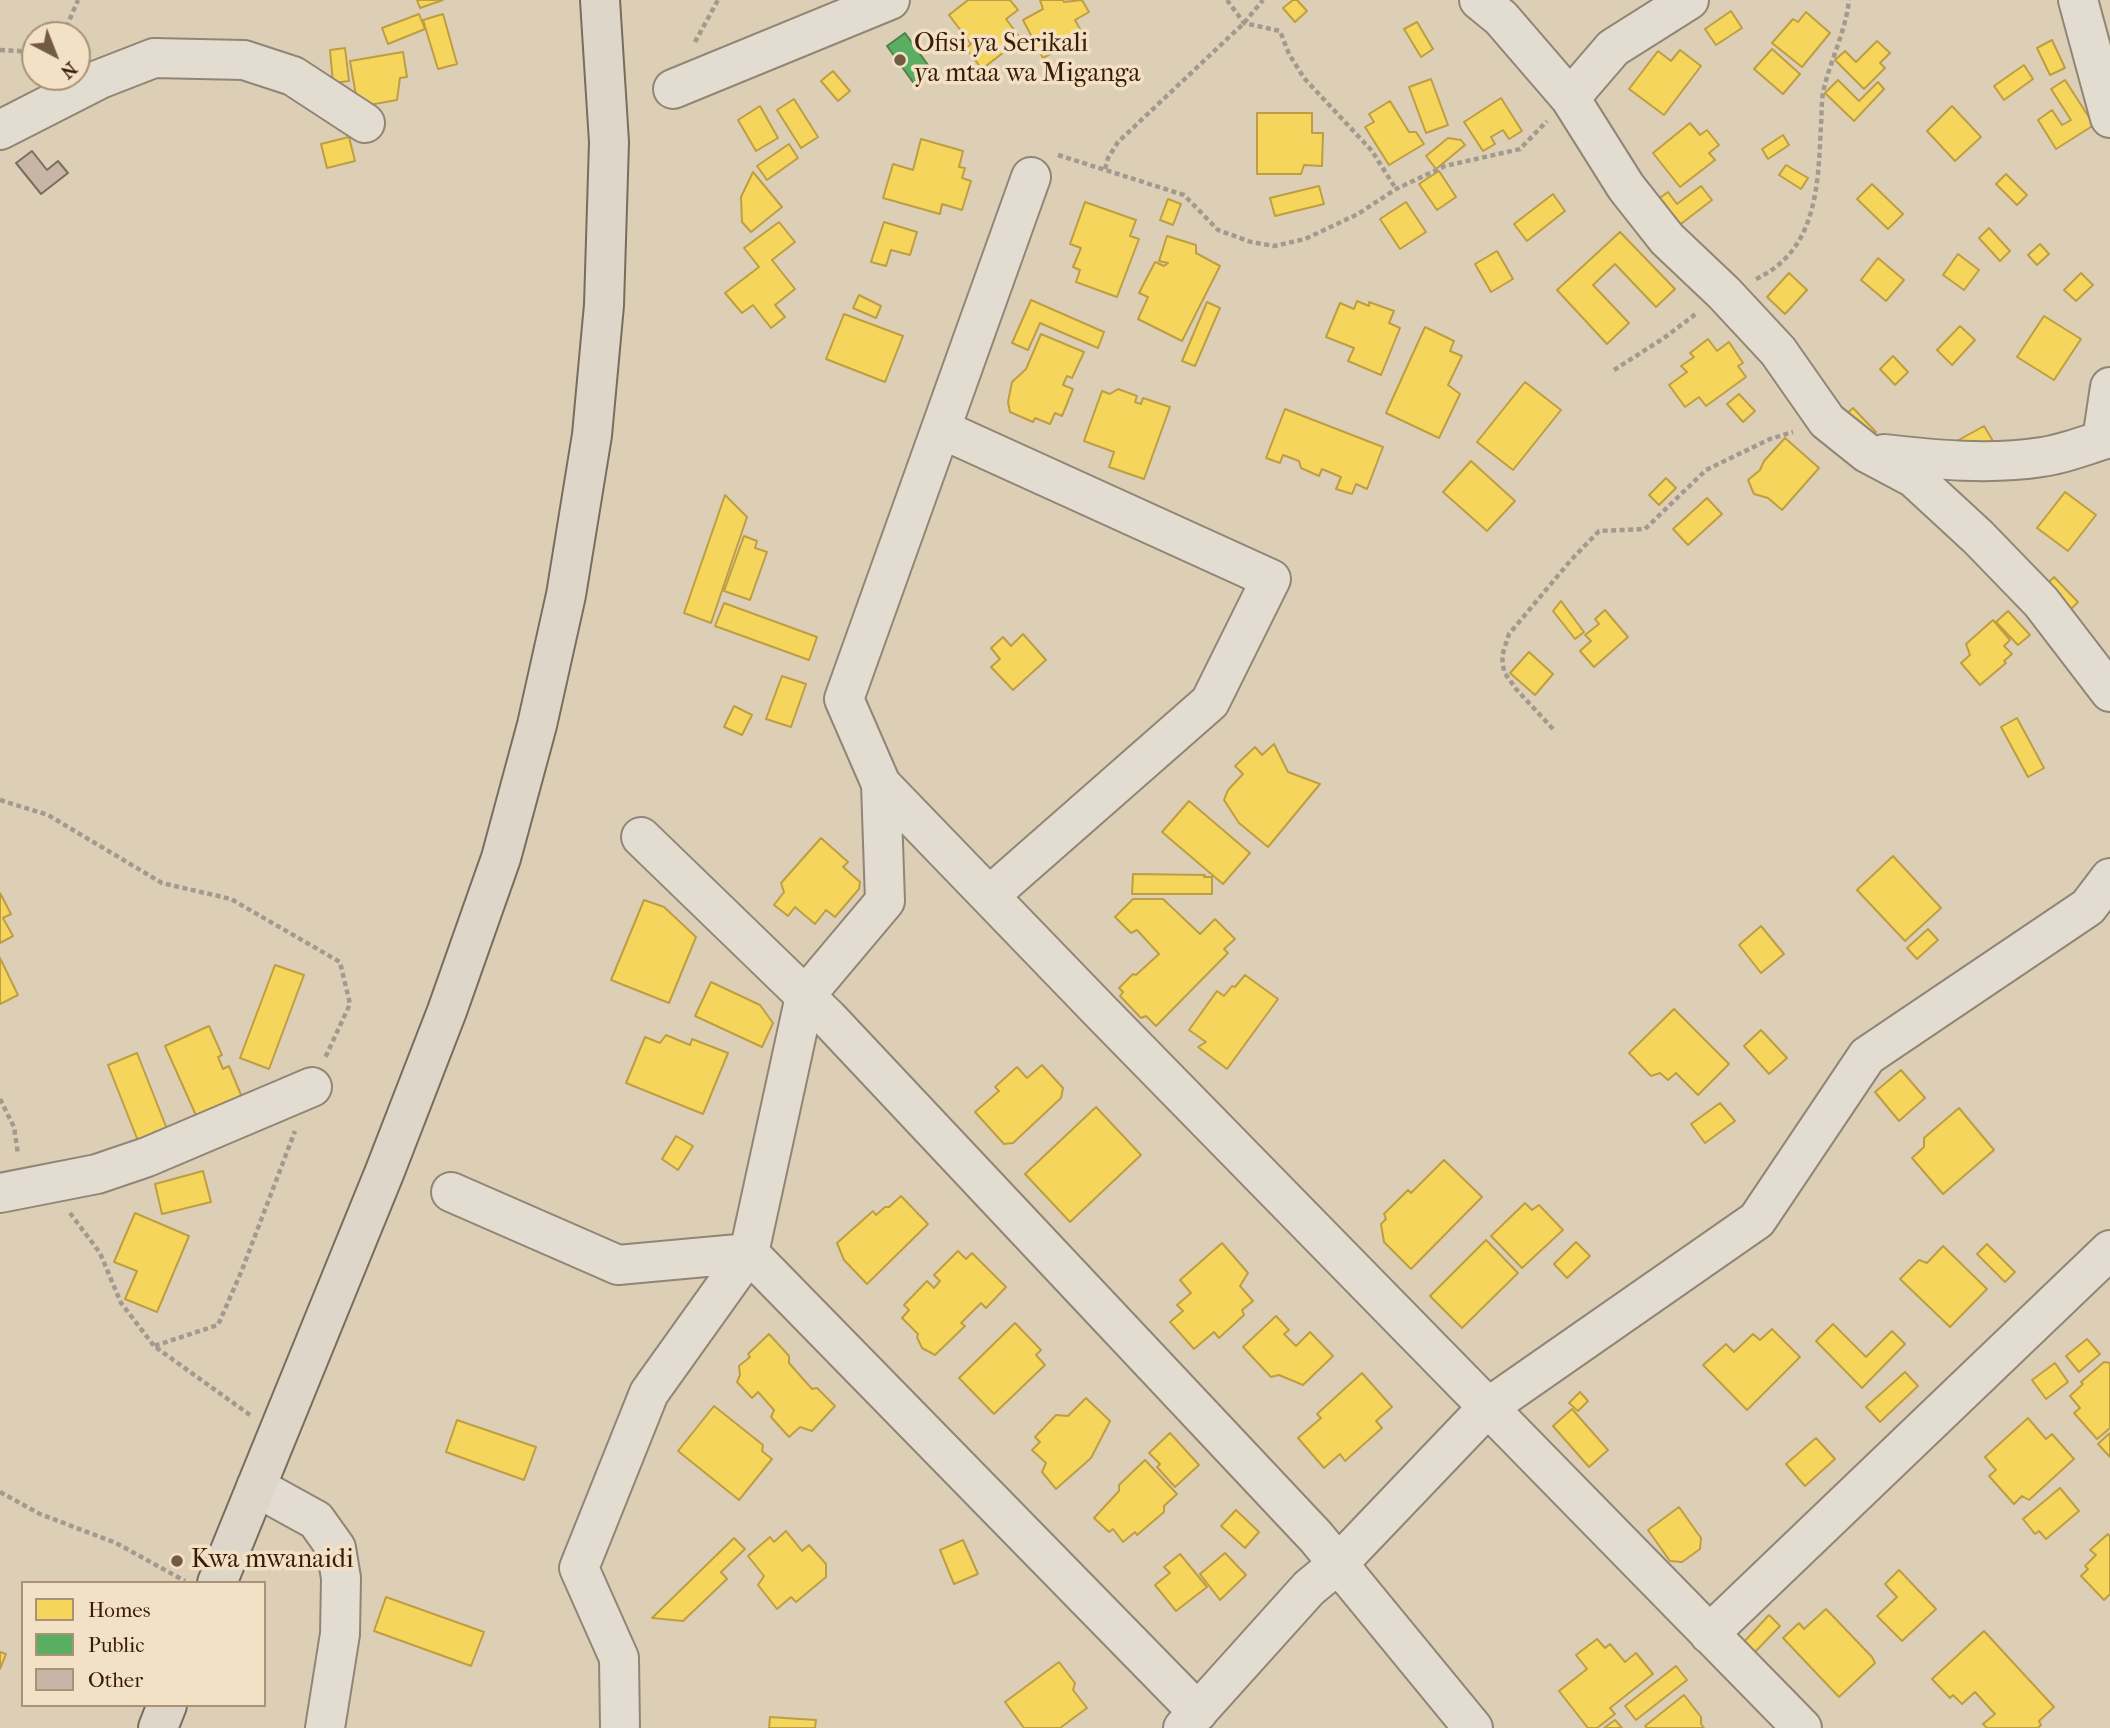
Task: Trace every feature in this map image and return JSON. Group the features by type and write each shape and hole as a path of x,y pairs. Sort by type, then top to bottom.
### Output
{"highway":[{"path":"218,1581 385,1171 447,1010 500,858 537,725 566,594 592,435 604,306 609,142 600,0"},
{"path":"158,1728 166,1707"}],"street":[{"path":"673,89 890,0"},
{"path":"1479,0 1501,18 1570,98 1634,197 1667,239 1724,293 1778,351 1827,421 1867,453 1914,478 1979,537 2041,602 2110,692"},
{"path":"1570,98 1613,48 1689,0"},
{"path":"2078,0 2110,118"},
{"path":"0,130 100,79 154,58 244,60 293,76 365,123"},
{"path":"1043,166 941,429 844,699 881,784 1802,1728"},
{"path":"1867,453 1937,460 2001,461 2045,457 2106,439 2110,387"},
{"path":"941,429 1271,579 1210,702 989,896"},
{"path":"620,1728 619,1658 579,1568 649,1393 749,1253 805,996 885,901 881,784"},
{"path":"641,838 805,996 1297,1517 1473,1728"},
{"path":"749,1253 1191,1720 1309,1588 1338,1564 1487,1408 1757,1220 1867,1056 2088,907 2110,878"},
{"path":"22,1188 97,1174 146,1157 312,1087"},
{"path":"451,1192 618,1265 749,1253"},
{"path":"1709,1633 2110,1250"},
{"path":"256,1487 316,1520 336,1548 341,1578 340,1634 325,1728"}],"path":[{"path":"69,21 78,0"},
{"path":"1227,0 1244,23 1280,32 1289,54 1304,78 1373,151 1396,189"},
{"path":"1105,170 1108,158 1118,142 1244,23 1263,0"},
{"path":"1614,370 1664,338 1724,293 1768,273 1797,246 1810,218 1818,179 1823,90 1849,0"},
{"path":"0,50 21,52"},
{"path":"1043,166 1105,170 1184,195 1218,230 1251,243 1274,246 1316,234 1358,214 1396,189 1445,166 1520,149 1570,98"},
{"path":"1553,729 1504,672 1502,656 1509,634 1571,560 1600,531 1645,529 1706,470 1770,439 1827,421"},
{"path":"0,800 48,815 162,883 231,899 340,962 350,1004 312,1087 218,1325 154,1346"},
{"path":"0,1099 14,1127 22,1188 77,1221 100,1253 121,1303 154,1346 278,1435"},
{"path":"0,1492 40,1514 116,1543 184,1581"}],"building: Homes":[{"path":"417,0 443,0 420,8"},
{"path":"968,0 1010,0 1018,10 1006,19 1021,39 982,69 966,48 971,44 949,15"},
{"path":"1040,0 1082,0 1089,12 1075,20 1081,31 1065,40 1067,45 1043,58 1023,20 1043,9"},
{"path":"1297,0 1307,11 1295,22 1283,8"},
{"path":"1731,11 1742,28 1716,45 1705,29"},
{"path":"1806,12 1830,33 1802,67 1772,43 1793,19 1798,22"},
{"path":"419,14 425,29 388,44 382,28"},
{"path":"443,14 457,64 438,69 423,20"},
{"path":"1417,22 1433,49 1421,57 1404,29"},
{"path":"2052,40 2065,68 2050,75 2037,48"},
{"path":"1877,41 1890,53 1880,63 1885,68 1864,89 1835,60 1845,51 1856,62"},
{"path":"345,48 349,81 333,83 330,50"},
{"path":"1772,49 1800,74 1783,94 1754,69"},
{"path":"1680,50 1701,66 1664,115 1629,89 1658,51 1671,61"},
{"path":"403,52 407,77 400,78 397,100 358,107 350,61"},
{"path":"2024,65 2033,79 2004,100 1994,86"},
{"path":"833,71 850,91 838,101 821,81"},
{"path":"1431,79 1448,125 1426,133 1409,87"},
{"path":"1838,80 1859,101 1878,82 1884,89 1854,121 1825,93"},
{"path":"2065,80 2094,125 2056,149 2038,120 2052,110 2062,125 2071,120 2051,89"},
{"path":"1501,98 1522,131 1509,139 1503,130 1491,137 1495,144 1483,151 1464,122"},
{"path":"794,99 818,137 801,148 777,110"},
{"path":"1390,101 1409,132 1416,132 1424,144 1389,165 1365,127 1374,122 1369,114"},
{"path":"760,106 778,138 756,151 738,120"},
{"path":"1952,106 1981,137 1955,161 1927,131"},
{"path":"1257,113 1312,113 1312,133 1323,133 1322,166 1304,165 1301,174 1257,174"},
{"path":"1690,123 1700,135 1707,130 1719,145 1709,153 1715,160 1680,187 1653,153"},
{"path":"1783,135 1789,145 1768,159 1762,149"},
{"path":"349,137 355,161 327,168 321,144"},
{"path":"1448,138 1461,140 1465,145 1436,169 1426,156"},
{"path":"921,139 963,151 959,167 965,168 962,178 971,181 962,210 942,204 940,214 883,198 893,164 913,170"},
{"path":"789,144 798,158 767,180 757,166"},
{"path":"1786,165 1808,178 1801,189 1779,175"},
{"path":"1439,171 1456,197 1437,210 1419,184"},
{"path":"753,172 782,207 751,232 742,222 741,197"},
{"path":"2006,174 2027,195 2017,205 1996,184"},
{"path":"1872,184 1903,214 1888,229 1857,199"},
{"path":"1319,186 1324,204 1275,216 1270,198"},
{"path":"1701,186 1712,200 1673,230 1653,203 1668,192 1677,204"},
{"path":"1553,194 1565,211 1527,241 1514,224"},
{"path":"1168,199 1181,204 1173,225 1160,220"},
{"path":"1085,202 1136,220 1130,236 1139,239 1117,297 1076,282 1080,270 1073,267 1081,248 1070,244"},
{"path":"1406,202 1426,232 1400,249 1380,219"},
{"path":"779,222 795,242 772,260 795,289 775,305 785,317 771,328 753,305 742,313 725,293 759,267 744,248"},
{"path":"884,222 917,232 910,255 891,250 886,266 871,262"},
{"path":"1989,228 2010,251 2000,261 1979,238"},
{"path":"1620,232 1675,289 1656,307 1615,264 1593,285 1629,323 1607,344 1557,290"},
{"path":"1167,236 1196,245 1196,253 1220,266 1182,341 1138,319 1148,297 1139,293 1155,262 1164,266 1168,263 1159,261"},
{"path":"2040,244 2049,254 2037,265 2028,255"},
{"path":"1497,251 1513,279 1491,292 1475,264"},
{"path":"1958,254 1979,270 1964,290 1943,275"},
{"path":"1878,258 1904,280 1886,301 1861,280"},
{"path":"1789,273 1807,290 1785,314 1767,297"},
{"path":"2081,273 2093,285 2076,301 2064,290"},
{"path":"859,295 881,306 876,318 853,308"},
{"path":"1031,300 1104,332 1098,348 1040,323 1028,350 1012,343"},
{"path":"1357,301 1369,306 1369,302 1394,311 1389,323 1400,328 1381,375 1348,361 1354,348 1326,337 1340,303 1354,309"},
{"path":"1207,302 1220,308 1195,366 1182,361"},
{"path":"844,314 903,336 885,382 826,359"},
{"path":"2044,316 2081,339 2054,380 2017,357"},
{"path":"1960,326 1975,340 1952,365 1937,350"},
{"path":"1425,327 1454,341 1450,351 1462,356 1448,385 1460,394 1439,438 1386,413"},
{"path":"1041,334 1084,352 1072,378 1067,376 1063,385 1073,389 1062,416 1055,413 1050,424 1035,418 1033,422 1010,412 1008,402 1012,382 1026,369"},
{"path":"1708,339 1717,351 1729,342 1743,363 1738,366 1746,377 1706,406 1699,397 1685,407 1669,385 1687,372 1681,366 1694,357 1690,353"},
{"path":"1893,356 1908,372 1895,385 1880,369"},
{"path":"1525,382 1561,410 1513,470 1477,442"},
{"path":"1118,389 1137,396 1135,402 1141,404 1143,398 1170,407 1144,479 1109,467 1114,452 1084,441 1102,391 1110,394"},
{"path":"1739,394 1755,411 1743,422 1727,404"},
{"path":"1853,408 1876,432 1866,442 1842,418"},
{"path":"1285,409 1383,447 1367,489 1356,484 1352,494 1336,489 1341,477 1322,469 1319,476 1301,468 1299,461 1283,455 1280,463 1266,458"},
{"path":"1984,426 1993,441 1965,456 1957,441"},
{"path":"1785,438 1819,468 1782,510 1768,498 1754,494 1748,480 1760,470 1764,461"},
{"path":"1471,461 1515,501 1487,531 1443,492"},
{"path":"1666,478 1676,488 1659,505 1649,495"},
{"path":"2065,492 2096,515 2068,551 2037,528"},
{"path":"725,495 747,517 711,623 684,613"},
{"path":"1707,498 1722,514 1688,545 1673,529"},
{"path":"744,536 757,541 755,548 767,552 750,600 724,591"},
{"path":"2054,577 2078,602 2065,615 2041,590"},
{"path":"1561,601 1584,632 1575,639 1553,611"},
{"path":"724,603 817,637 809,660 715,626"},
{"path":"1605,610 1628,637 1594,667 1580,651 1591,641 1585,635 1599,624 1595,619"},
{"path":"2008,611 2030,635 2018,645 1996,622"},
{"path":"1993,620 2010,640 2004,646 2012,654 2004,661 2006,663 1980,685 1961,663 1970,655 1966,644"},
{"path":"1023,634 1046,660 1013,690 991,667 1000,659 991,648 1003,637 1011,646"},
{"path":"1529,652 1553,674 1535,695 1510,673"},
{"path":"782,676 806,684 791,727 766,719"},
{"path":"734,706 752,715 742,735 724,727"},
{"path":"2017,718 2044,768 2028,777 2001,727"},
{"path":"1274,744 1288,772 1320,784 1268,847 1239,823 1224,800 1228,790 1243,774 1235,766 1255,747 1262,755"},
{"path":"1189,801 1250,853 1223,884 1162,832"},
{"path":"821,838 848,862 843,867 860,882 859,889 835,917 826,910 815,924 795,907 788,916 774,905 784,892 781,883"},
{"path":"1893,856 1941,908 1905,941 1857,890"},
{"path":"1133,874 1205,875 1204,877 1212,877 1212,894 1132,894"},
{"path":"0,893 11,914 3,918 13,936 0,943"},
{"path":"1133,899 1163,899 1200,934 1215,919 1235,939 1224,949 1228,953 1156,1026 1146,1016 1141,1018 1120,996 1123,992 1119,988 1159,954 1137,930 1131,933 1115,917"},
{"path":"644,900 664,907 696,937 669,1003 611,980"},
{"path":"1761,926 1784,954 1761,973 1739,945"},
{"path":"1928,929 1938,940 1917,959 1907,948"},
{"path":"0,958 18,995 0,1004"},
{"path":"275,965 304,975 269,1069 240,1058"},
{"path":"1245,975 1278,999 1227,1069 1198,1047 1206,1042 1189,1030 1217,991 1224,996"},
{"path":"711,982 760,1005 773,1023 762,1047 695,1016"},
{"path":"1674,1009 1729,1064 1698,1095 1676,1073 1668,1080 1660,1073 1651,1076 1629,1053"},
{"path":"209,1026 222,1055 218,1057 223,1069 229,1066 244,1102 199,1122 165,1046"},
{"path":"1761,1030 1787,1058 1769,1074 1744,1046"},
{"path":"666,1035 690,1045 692,1039 728,1053 703,1114 626,1083 645,1037 660,1043"},
{"path":"137,1053 169,1134 140,1146 108,1065"},
{"path":"1042,1065 1063,1088 1061,1098 1013,1143 1004,1144 975,1112 999,1091 995,1087 1017,1067 1027,1078"},
{"path":"1901,1070 1925,1098 1899,1121 1875,1092"},
{"path":"1720,1103 1735,1121 1705,1143 1691,1124"},
{"path":"1096,1107 1141,1155 1070,1222 1025,1174"},
{"path":"1959,1108 1994,1150 1943,1194 1912,1158 1924,1147 1924,1138"},
{"path":"676,1136 693,1146 678,1170 662,1159"},
{"path":"1444,1160 1482,1197 1411,1269 1384,1242 1381,1224 1386,1219 1384,1214 1408,1190 1411,1193"},
{"path":"203,1171 211,1202 162,1214 155,1184"},
{"path":"901,1196 928,1224 867,1284 844,1260 837,1243 873,1211 876,1215"},
{"path":"1525,1203 1532,1210 1539,1205 1563,1230 1522,1268 1491,1236"},
{"path":"135,1213 189,1236 157,1312 125,1299 137,1271 114,1262"},
{"path":"1486,1240 1518,1273 1462,1328 1430,1296"},
{"path":"1576,1242 1590,1256 1567,1278 1554,1264"},
{"path":"1222,1243 1248,1273 1240,1286 1253,1301 1242,1310 1244,1315 1219,1338 1214,1332 1194,1349 1170,1322 1183,1311 1177,1305 1191,1293 1180,1280"},
{"path":"1987,1244 2015,1272 2005,1282 1977,1254"},
{"path":"1943,1246 1987,1289 1950,1327 1900,1279 1919,1260 1927,1263"},
{"path":"958,1251 966,1259 972,1253 1006,1287 986,1308 981,1303 961,1323 965,1326 935,1355 922,1348 918,1334 902,1318 909,1310 904,1305 927,1281 934,1288 940,1281 934,1275"},
{"path":"1276,1316 1289,1330 1284,1334 1296,1346 1310,1332 1333,1356 1303,1385 1279,1375 1271,1377 1243,1347"},
{"path":"1015,1323 1041,1350 1036,1355 1045,1365 994,1414 959,1378"},
{"path":"1833,1324 1866,1357 1892,1331 1905,1344 1862,1388 1816,1341"},
{"path":"1772,1329 1800,1357 1747,1410 1703,1365 1726,1344 1734,1352 1753,1334 1760,1340"},
{"path":"769,1334 789,1356 789,1363 812,1389 817,1388 835,1406 812,1431 800,1427 789,1437 771,1417 774,1410 758,1392 752,1398 737,1382 740,1375 739,1366"},
{"path":"2087,1339 2100,1354 2079,1372 2066,1356"},
{"path":"2104,1362 2110,1363 2110,1428 2097,1439 2074,1413 2080,1408 2070,1396 2083,1384 2081,1382"},
{"path":"2055,1363 2068,1382 2046,1399 2032,1380"},
{"path":"1905,1372 1918,1386 1880,1422 1866,1407"},
{"path":"1362,1373 1392,1407 1376,1421 1382,1428 1345,1461 1340,1454 1324,1468 1298,1438 1321,1418 1317,1414"},
{"path":"1580,1392 1588,1401 1578,1411 1569,1403"},
{"path":"1086,1398 1110,1421 1091,1458 1056,1489 1042,1472 1046,1463 1032,1450 1040,1442 1035,1437 1056,1415 1068,1416"},
{"path":"714,1406 763,1445 762,1451 772,1459 739,1500 678,1451"},
{"path":"1572,1409 1608,1450 1589,1467 1553,1426"},
{"path":"2028,1418 2046,1439 2052,1434 2074,1459 2029,1500 2022,1496 2014,1504 1989,1476 1996,1470 1985,1457"},
{"path":"457,1420 536,1447 524,1480 446,1452"},
{"path":"1170,1433 1199,1465 1175,1487 1157,1467 1160,1464 1149,1453"},
{"path":"2110,1433 2110,1457 2098,1444"},
{"path":"1816,1438 1835,1459 1805,1486 1786,1464"},
{"path":"1145,1460 1177,1494 1164,1506 1164,1512 1137,1535 1135,1532 1123,1542 1113,1529 1109,1532 1094,1518 1119,1491 1119,1485"},
{"path":"2060,1488 2079,1511 2046,1539 2039,1531 2035,1534 2023,1519"},
{"path":"1679,1507 1701,1538 1700,1549 1682,1562 1670,1561 1648,1530"},
{"path":"1236,1510 1259,1532 1245,1548 1221,1526"},
{"path":"786,1531 802,1551 809,1545 826,1564 826,1577 796,1602 791,1597 777,1609 758,1585 764,1576 748,1556 770,1537 774,1542"},
{"path":"2108,1534 2110,1594 2104,1600 2081,1576 2088,1569 2085,1566 2096,1555 2090,1550"},
{"path":"734,1538 745,1549 721,1572 727,1579 683,1621 652,1618"},
{"path":"963,1540 978,1574 954,1584 940,1550"},
{"path":"1225,1553 1246,1575 1220,1600 1200,1574"},
{"path":"1180,1554 1207,1587 1176,1611 1155,1585 1170,1573 1164,1567"},
{"path":"1899,1570 1936,1609 1902,1641 1877,1616 1897,1597 1885,1584"},
{"path":"386,1597 484,1632 471,1666 374,1631"},
{"path":"1826,1609 1875,1663 1839,1697 1783,1638 1799,1623 1804,1629"},
{"path":"1769,1615 1780,1626 1753,1654 1742,1644"},
{"path":"1984,1631 2054,1707 2039,1721 2041,1725 2038,1728 1987,1728 1983,1724 1995,1714 1975,1692 1962,1704 1953,1695 1950,1698 1932,1679"},
{"path":"1597,1639 1605,1648 1610,1644 1625,1662 1636,1653 1653,1674 1610,1708 1615,1714 1597,1728 1588,1728 1559,1691 1587,1669 1576,1655"},
{"path":"0,1652 6,1654 0,1669"},
{"path":"1059,1662 1075,1683 1073,1690 1087,1708 1060,1728 1024,1728 1005,1702"},
{"path":"1676,1666 1687,1680 1636,1720 1625,1706"},
{"path":"1684,1695 1701,1717 1704,1728 1645,1726"},
{"path":"770,1717 816,1720 815,1728 769,1728"},
{"path":"1615,1720 1622,1728 1604,1728"}],"building: Public":[{"path":"905,33 933,72 915,85 887,46"}],"building: Other":[{"path":"32,151 47,170 58,161 68,173 41,194 16,163"}],"place":[{"name":"Ofisi ya Serikali ya mtaa wa Miganga","path":"900,60"},
{"name":"Kwa mwanaidi","path":"177,1561"}]}
